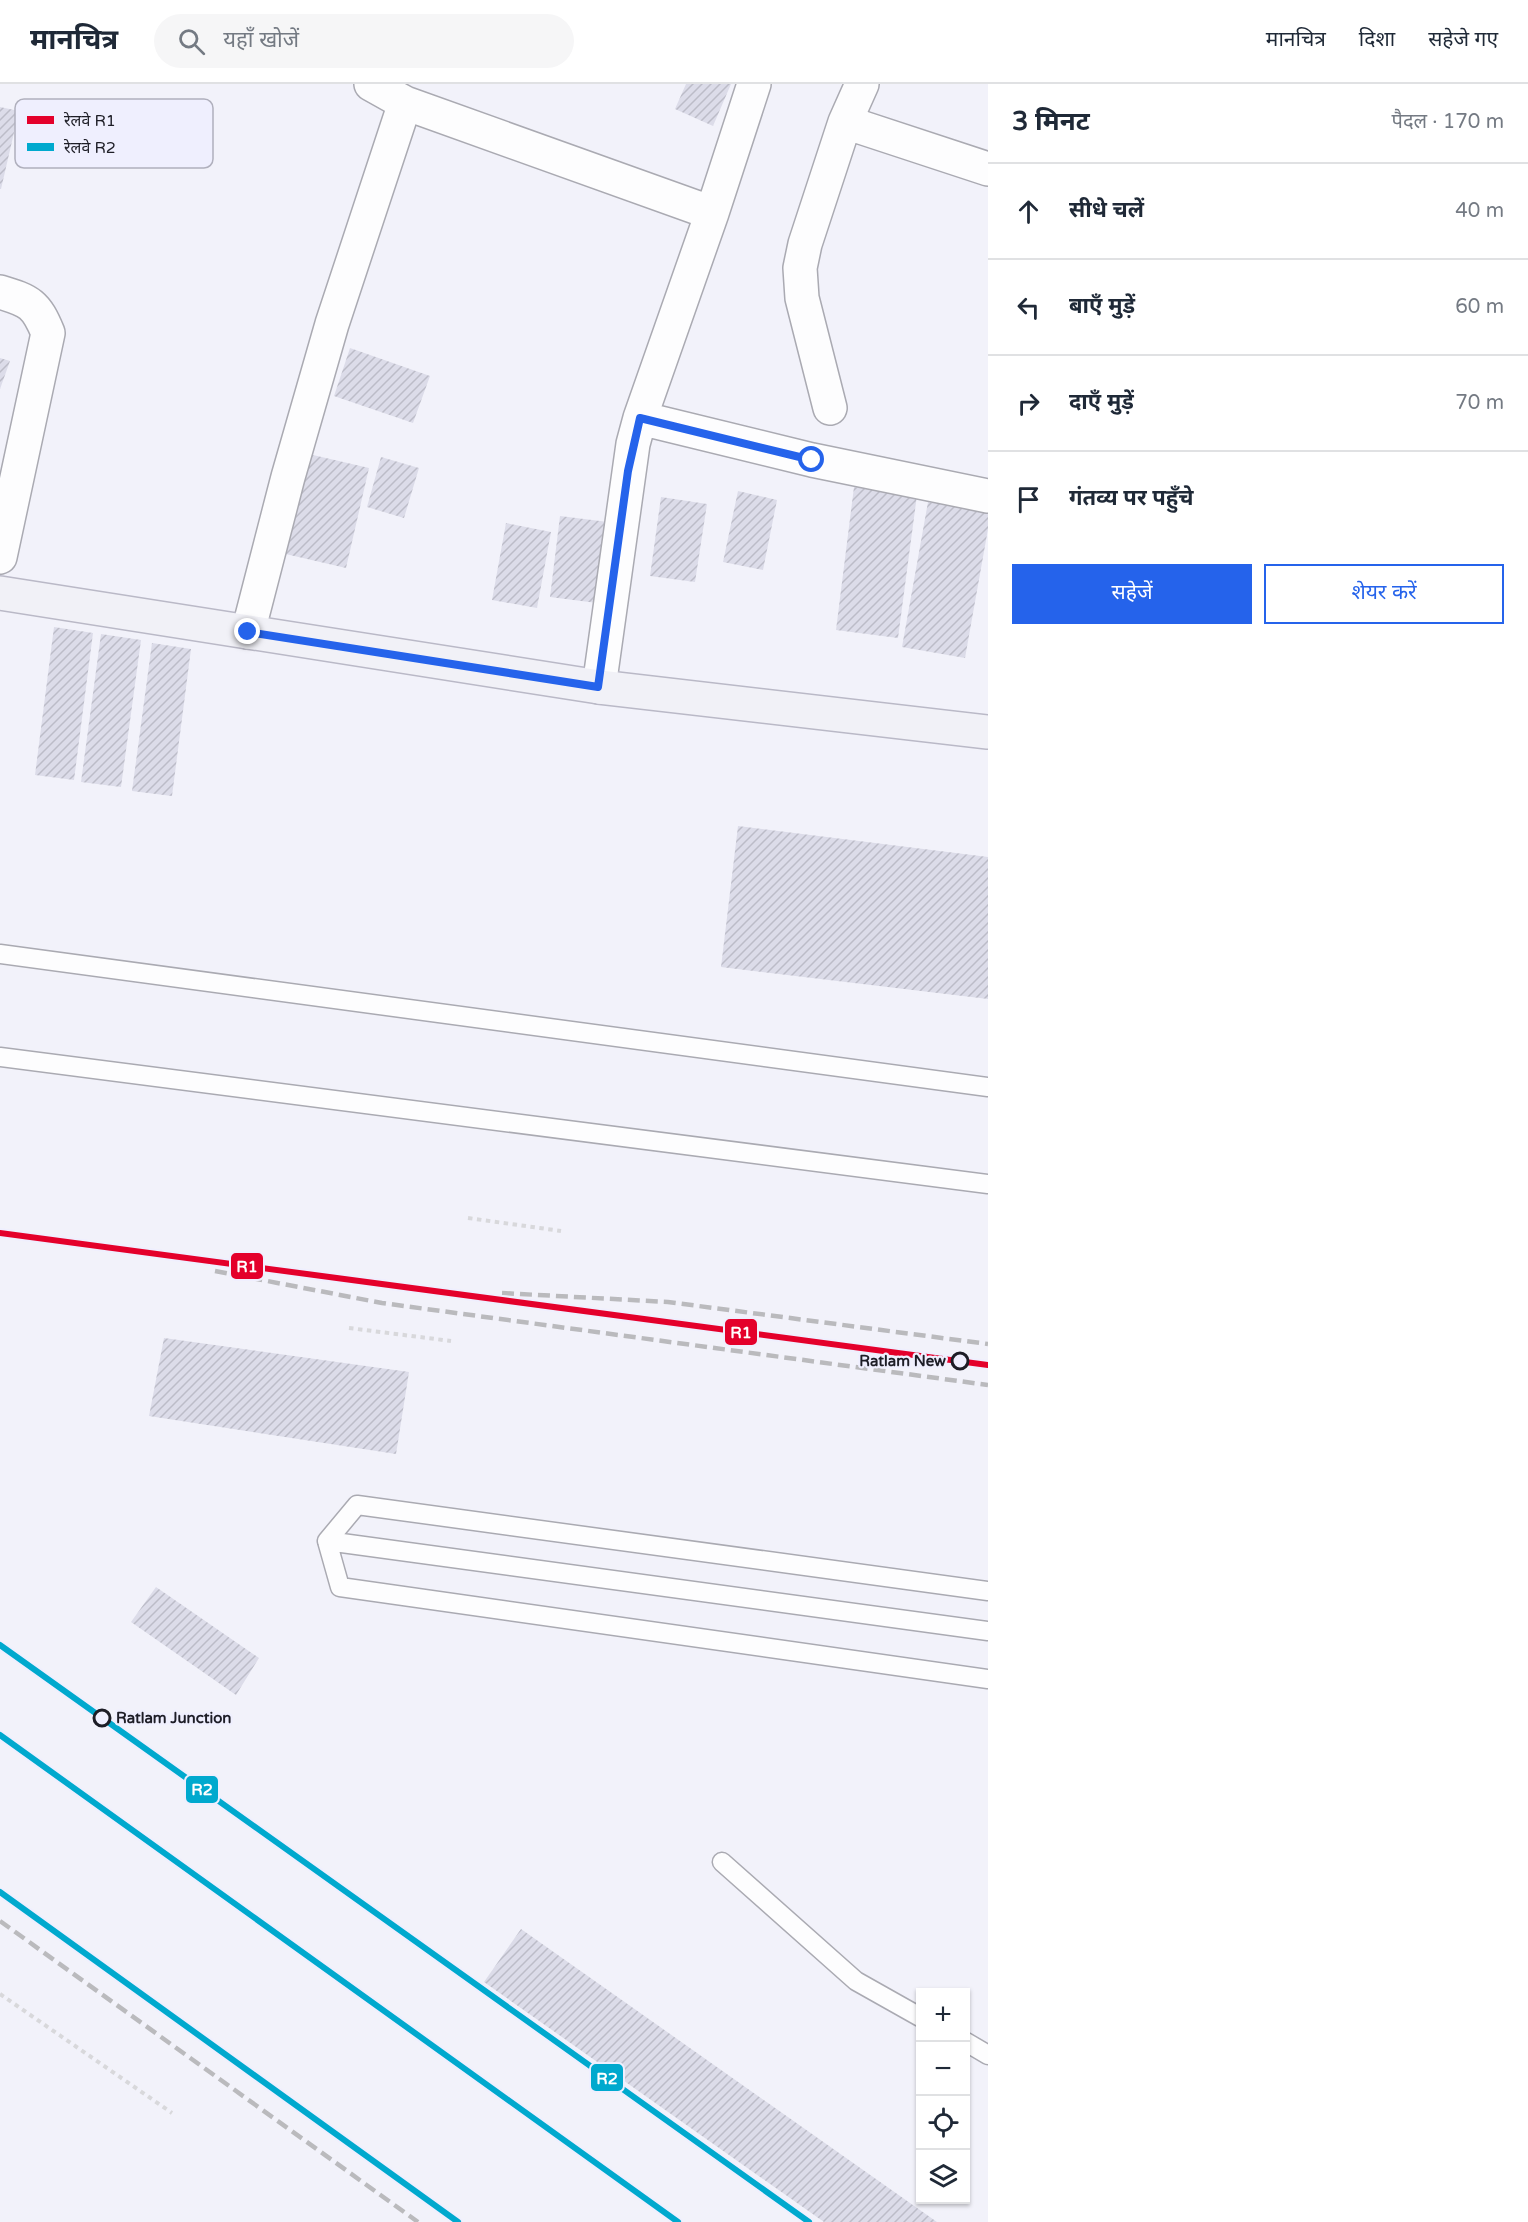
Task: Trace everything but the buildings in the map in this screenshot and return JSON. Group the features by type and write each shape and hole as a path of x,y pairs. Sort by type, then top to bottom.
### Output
{"main road":[{"path":"0,593 598,687 988,732"}],"street":[{"path":"371,84 405,102 712,213"},
{"path":"598,687 628,471 640,418 712,213 754,84"},
{"path":"830,408 802,298 800,268 805,244 845,122 862,84"},
{"path":"248,632 288,477 332,324 405,102"},
{"path":"845,122 988,169"},
{"path":"0,292 24,299 40,312 48,333 0,557"},
{"path":"640,418 812,460 988,496"}],"lane":[{"path":"0,954 988,1088"},
{"path":"0,1057 988,1184"},
{"path":"327,1541 357,1505 988,1591"},
{"path":"327,1541 988,1631"},
{"path":"327,1541 340,1587 988,1679"},
{"path":"722,1862 856,1981 916,2014"},
{"path":"970,2044 988,2055"}],"path":[{"path":"468,1218 561,1231"},
{"path":"348,1328 451,1341"},
{"path":"0,1994 172,2113"}],"railway":[{"path":"0,1233 988,1365"},
{"path":"215,1271 382,1303 988,1385"},
{"path":"502,1293 668,1302 988,1344"},
{"path":"0,1735 678,2222"},
{"path":"0,1892 458,2222"},
{"path":"0,1921 418,2222"}],"rail line":[{"name":"R1","path":"0,1233 988,1365"},
{"name":"R2","path":"0,1645 809,2222"},
{"name":"R2","path":"0,1735 678,2222"},
{"name":"R2","path":"0,1892 458,2222"}],"place":[{"name":"Ratlam New","path":"960,1361"},
{"name":"Ratlam Junction","path":"102,1718"}],"route":[{"path":"248,632 598,687 628,471 640,418 812,460"}]}
